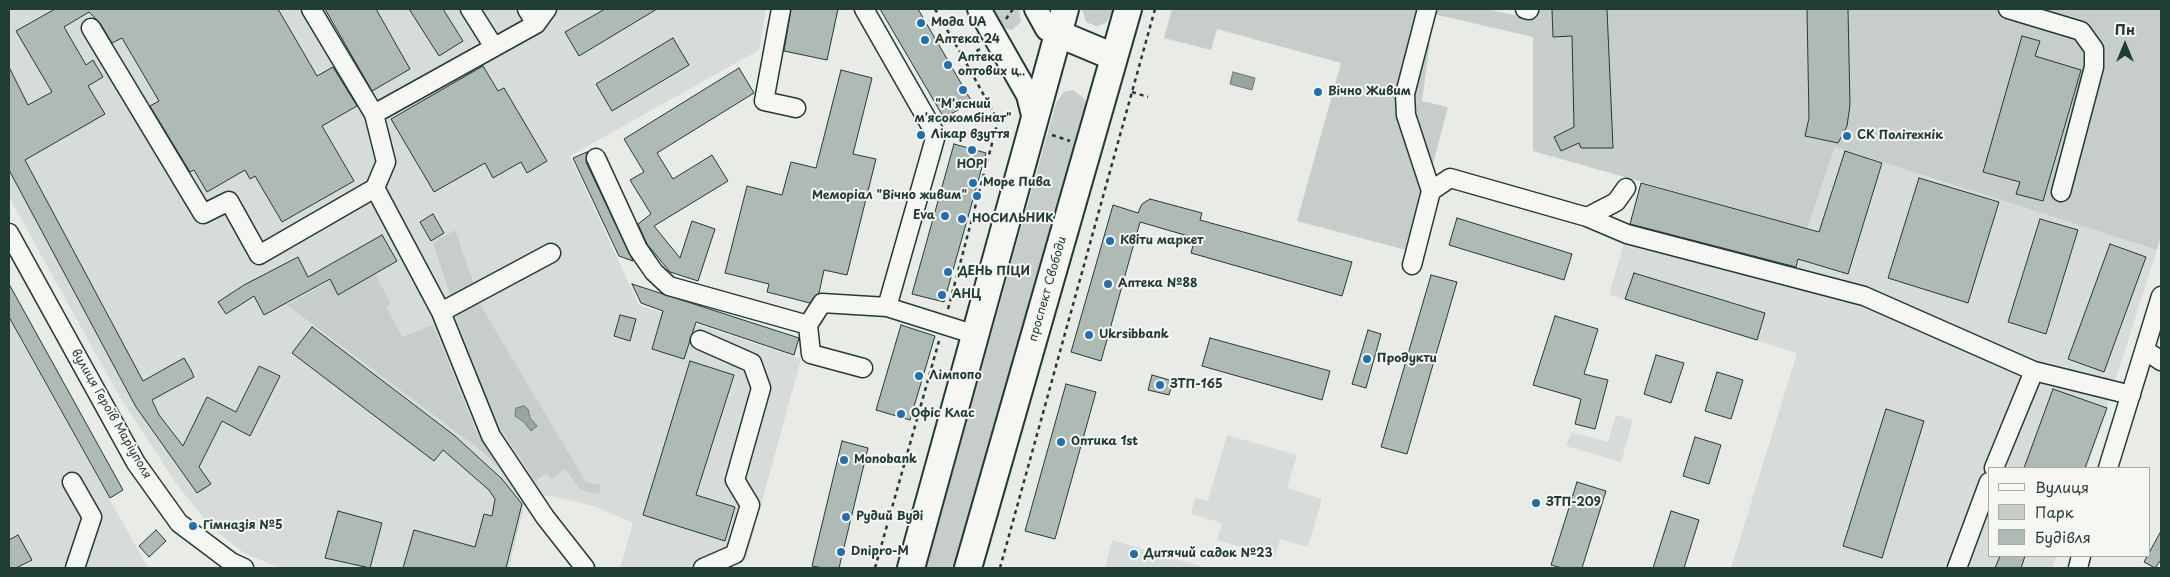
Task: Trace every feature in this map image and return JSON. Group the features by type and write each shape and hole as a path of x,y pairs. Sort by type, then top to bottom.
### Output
{"highway":[{"path":"910,568 976,335 1041,128 1059,34 1066,9"},
{"name":"проспект Свободи","path":"968,568 1128,9"},
{"path":"1059,34 1114,57"}],"main road":[{"path":"979,9 1028,95 1041,128"},
{"path":"1036,9 1047,29 1059,34"}],"street":[{"path":"91,28 203,214 229,201 259,255 375,188 386,162 374,114 311,9"},
{"path":"470,9 494,47"},
{"path":"374,114 494,47 531,16 548,9"},
{"path":"781,9 764,101 796,108"},
{"path":"864,9 936,135 887,307"},
{"path":"1412,265 1431,191 1406,115 1405,94 1427,9"},
{"path":"2008,9 2081,31 2094,49 2094,67 2061,192"},
{"path":"596,158 638,249 654,272 669,286 808,326"},
{"path":"1431,191 1450,178 1587,217 1627,234 1864,296 2034,371 2131,395"},
{"path":"375,188 441,312 492,436 545,517 585,568"},
{"path":"1587,217 1616,202 1626,188"},
{"name":"вулиця Героїв Маріуполя","path":"9,233 136,463 179,523 235,566"},
{"path":"441,312 550,253"},
{"path":"2108,467 2161,296"},
{"path":"863,368 811,354 808,326 822,303 887,307 976,335"},
{"path":"700,340 752,363 761,388 735,480 750,505 735,554 703,568"},
{"path":"2145,350 2161,361"},
{"path":"1994,467 2034,371"},
{"path":"72,482 92,517 75,568"},
{"path":"1957,568 1988,485"}],"path":[{"path":"875,568 998,121 935,9"},
{"path":"1005,20 1014,9"},
{"path":"1000,568 1154,9"},
{"path":"964,59 986,45"},
{"path":"1132,92 1148,97"},
{"path":"1041,128 1077,142"}],"shaded area":[{"path":"9,9 766,9 759,50 570,156 639,305 801,359 746,560 719,568 620,568 633,523 594,506 550,496 526,499 509,568 280,568 244,553 213,529 175,482 118,394 9,197"},
{"path":"1233,72 1255,78 1252,90 1230,84"},
{"path":"1835,147 2157,250 2087,467 1988,467 1988,557 2057,557 2052,568 1731,568 1797,353 1609,295 1641,183 1807,229"},
{"path":"9,319 148,568 9,568"},
{"path":"524,406 528,409 530,418 537,426 531,431 524,422 515,416 516,408"},
{"path":"1616,415 1633,420 1621,462 1566,446 1571,432 1608,442"},
{"path":"1227,435 1297,455 1287,488 1322,499 1308,547 1280,539 1275,557 1217,540 1222,523 1191,514 1195,498 1208,501"},
{"name":"Дитячий садок №23","path":"1112,540 1206,568 1105,568"}],"green space":[{"path":"991,9 1019,9 1021,22 1012,30 1003,28"},
{"path":"1082,9 1114,9 1106,23 1096,26 1086,22"},
{"path":"1172,9 1420,9 1413,38 1430,42 1422,101 1448,107 1410,251 1297,221 1341,63 1217,29 1211,50 1164,38"},
{"name":"СК Політехнік","path":"1433,9 1487,9 1532,19 1533,9 2161,9 2161,235 2157,250 1835,147 1807,229 1533,151 1533,37 1433,14"},
{"path":"1073,90 1085,99 1086,110 958,568 926,568 1056,103 1064,92"},
{"path":"455,230 473,282 472,290 451,298 433,243"},
{"path":"375,274 391,304 386,307 402,337 433,325 477,433 498,467 483,452 287,305 330,281 339,295"},
{"path":"478,301 586,482 601,485 599,495 580,489 565,469 552,479 547,473 535,481 494,418 455,315"}],"building":[{"path":"55,9 278,9 317,76 333,67 357,106 322,126 354,181 282,222 255,176 250,179 245,170 207,192 194,170 190,172 150,106 159,101 122,38 112,43 100,23 89,12 64,27 86,65 93,60 103,77 88,86 105,114 25,160 143,381 184,358 191,370 194,377 152,400 159,415 183,446 207,397 236,412 259,366 280,376 250,436 222,421 199,467 211,484 197,493 136,407 9,170 9,67 28,105 52,92 16,31"},
{"path":"325,9 376,9 410,69 372,91"},
{"path":"409,9 443,9 463,41 439,56"},
{"path":"605,9 657,9 579,56 565,32"},
{"path":"791,9 838,9 827,60 784,51"},
{"path":"880,9 918,9 972,102 944,118"},
{"path":"1552,9 1607,9 1613,148 1581,148 1579,143 1561,151 1554,137 1574,127 1572,36 1553,37"},
{"path":"1807,9 1848,9 1850,105 1847,126 1838,143 1805,136 1809,118"},
{"path":"2022,36 2040,41 2035,56 2081,70 2043,201 2016,194 2020,182 1983,172"},
{"path":"673,38 689,65 612,111 596,84"},
{"path":"483,66 498,91 504,88 547,161 527,173 521,162 493,178 485,163 434,192 391,119"},
{"path":"739,68 754,93 657,153 673,179 712,155 728,181 654,226 680,258 692,221 715,229 698,281 670,272 647,244 638,224 651,214 630,180 644,172 624,139"},
{"path":"841,70 872,78 853,154 876,159 847,275 824,270 819,293 810,303 767,292 769,284 725,273 747,186 782,195 791,162 816,168"},
{"path":"954,144 986,153 944,302 912,294"},
{"path":"1845,151 1882,163 1848,274 1798,259 1796,267 1630,224 1641,183 1819,232"},
{"path":"587,152 586,162 633,261 619,256 573,158"},
{"path":"1919,178 1999,202 1968,303 1888,278"},
{"path":"1150,199 1202,213 1200,220 1352,262 1342,296 1191,253 1195,238 1140,222 1101,361 1071,352 1113,205 1138,213 1142,204"},
{"path":"433,214 444,233 431,241 420,222"},
{"path":"1457,218 1572,254 1564,280 1449,245"},
{"path":"2040,219 2078,230 2046,334 2008,322"},
{"path":"382,235 397,261 338,295 330,279 264,315 254,296 226,314 218,302 244,285 298,257 308,277"},
{"path":"2110,244 2146,257 2104,372 2068,359"},
{"path":"1634,273 1765,313 1757,340 1625,299"},
{"path":"1431,275 1457,282 1407,454 1381,447"},
{"path":"9,284 123,490 110,498 9,317"},
{"path":"632,284 799,338 794,355 696,322 684,359 652,349 663,311 641,303"},
{"path":"620,315 636,319 630,341 614,336"},
{"path":"1555,316 1598,329 1584,374 1608,380 1595,429 1575,424 1581,399 1533,385"},
{"path":"901,325 935,336 910,420 876,410"},
{"path":"312,327 455,436 502,479 522,504 506,568 403,568 414,530 475,547 484,514 492,516 495,499 489,490 443,450 434,461 292,353"},
{"name":"Продукти","path":"1368,330 1381,334 1366,388 1352,384"},
{"path":"1210,338 1330,371 1322,400 1202,366"},
{"path":"1656,355 1684,363 1671,403 1644,394"},
{"path":"690,361 734,375 696,495 735,507 725,541 643,515"},
{"path":"1717,372 1743,380 1731,419 1705,411"},
{"name":"ЗТП-165","path":"1152,375 1173,381 1169,395 1148,390"},
{"path":"1066,384 1096,392 1055,539 1025,531"},
{"path":"2053,389 2107,408 2085,467 2024,467"},
{"path":"1886,409 1924,421 1882,558 1843,546"},
{"path":"1695,437 1721,445 1709,484 1683,476"},
{"path":"842,441 868,448 839,568 812,566"},
{"path":"1577,482 1606,491 1582,568 1562,568 1551,565"},
{"path":"338,511 382,523 370,568 325,558"},
{"path":"1671,511 1699,520 1684,568 1653,568"},
{"path":"156,530 166,541 149,557 139,546"},
{"path":"2161,531 2161,560 2155,568 2144,562 2147,557 2150,557 2150,551"},
{"path":"18,535 32,560 16,568 9,568 9,540"},
{"path":"2000,557 2025,557 2021,568 1995,568"}],"place":[{"name":"Мода UA","path":"921,23"},
{"name":"Аптека 24","path":"925,40"},
{"name":"Аптека оптових ц‥","path":"948,65"},
{"name":"\"М'ясний м'ясокомбінат\"","path":"963,90"},
{"name":"Вічно Живим","path":"1318,92"},
{"name":"Лікар взуття","path":"921,135"},
{"name":"СК Політехнік","path":"1847,136"},
{"name":"НОРІ","path":"972,150"},
{"name":"Море Пива","path":"973,183"},
{"name":"Меморіал \"Вічно живим\"","path":"977,196"},
{"name":"Eva","path":"945,216"},
{"name":"НОСИЛЬНИК","path":"962,219"},
{"name":"Квіти маркет","path":"1110,241"},
{"name":"ДЕНЬ ПІЦИ","path":"948,272"},
{"name":"Аптека №88","path":"1108,284"},
{"name":"АНЦ","path":"942,295"},
{"name":"Ukrsibbank","path":"1089,335"},
{"name":"Продукти","path":"1367,359"},
{"name":"Лімпопо","path":"919,376"},
{"name":"ЗТП-165","path":"1160,385"},
{"name":"Офіс Клас","path":"901,414"},
{"name":"Оптика 1st","path":"1061,442"},
{"name":"Monobank","path":"844,460"},
{"name":"ЗТП-209","path":"1536,503"},
{"name":"Рудий Вуді","path":"846,517"},
{"name":"Гімназія №5","path":"193,526"},
{"name":"Dnipro-M","path":"841,552"},
{"name":"Дитячий садок №23","path":"1134,554"}]}
